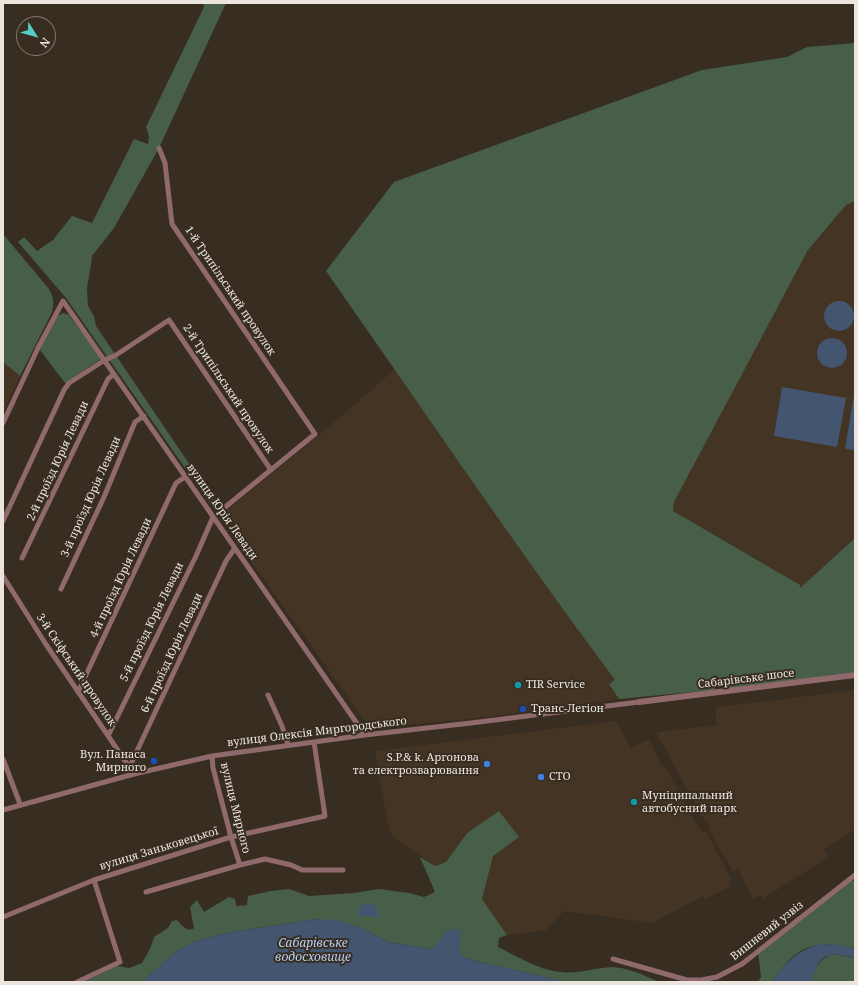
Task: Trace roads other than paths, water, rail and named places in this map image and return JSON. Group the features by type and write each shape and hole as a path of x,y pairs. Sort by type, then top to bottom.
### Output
{"street":[{"name":"1-й Трипільський провулок","path":"158,148 165,163 172,224 315,434 271,470"},
{"name":"вулиця Юрія Левади","path":"3,423 38,348 63,300 365,735"},
{"name":"2-й Трипільський провулок","path":"105,360 116,356 169,320 271,470"},
{"path":"3,521 14,501 64,390 69,383 105,360"},
{"name":"2-й проїзд Юрія Левади","path":"22,558 108,379 114,374"},
{"name":"3-й проїзд Юрія Левади","path":"61,589 104,497 135,422 144,416"},
{"path":"213,517 271,470"},
{"name":"4-й проїзд Юрія Левади","path":"78,692 176,483 186,477"},
{"name":"5-й проїзд Юрія Левади","path":"108,736 196,556 213,517"},
{"name":"6-й проїзд Юрія Левади","path":"129,768 226,561 235,548"},
{"name":"3-й Скіфський провулок","path":"3,576 45,643 134,774"},
{"name":"Сабарівське шосе","path":"639,702 855,675"},
{"path":"268,694 282,726 288,745"},
{"name":"вулиця Олексія Миргородського","path":"3,810 20,804 134,774 212,756 365,735 639,702"},
{"name":"вулиця Заньковецької","path":"3,917 94,880 231,837 325,816 314,742"},
{"name":"вулиця Мирного","path":"212,756 213,768 240,865"},
{"path":"3,759 20,804"},
{"name":"вулиця Мирного","path":"146,892 266,859 291,865 302,870 343,870"},
{"name":"Вишневий узвіз","path":"613,959 687,980 701,980 717,977 742,964 855,875"},
{"path":"77,982 120,962 94,880"}],"water":[{"path":"839,301 845,302 853,310 853,322 845,330 839,331 833,330 825,322 824,316 825,310 833,302"},
{"path":"832,338 838,339 846,347 846,359 838,367 832,368 826,367 818,359 817,353 818,347 826,339"},
{"path":"782,387 846,398 837,447 774,436"},
{"path":"855,389 855,450 845,449"},
{"path":"375,904 378,911 378,917 358,916 360,905"},
{"name":"Сабарівське водосховище","path":"316,919 336,920 359,927 388,942 431,949 449,930 453,929 461,931 459,950 463,957 567,982 142,982 179,949 194,942 226,933"},
{"path":"821,944 839,945 855,949 855,958 838,955 826,956 818,965 811,982 772,982 787,963 799,953"}],"place":[{"name":"TIR Service","path":"518,685"},
{"name":"Транс-Легіон","path":"523,709"},
{"name":"Вул. Панаса Мирного","path":"154,761"},
{"name":"S.P.& k. Аргонова та електрозварювання","path":"487,764"},
{"name":"СТО","path":"541,777"},
{"name":"Муніципальний автобусний парк","path":"634,802"}]}
